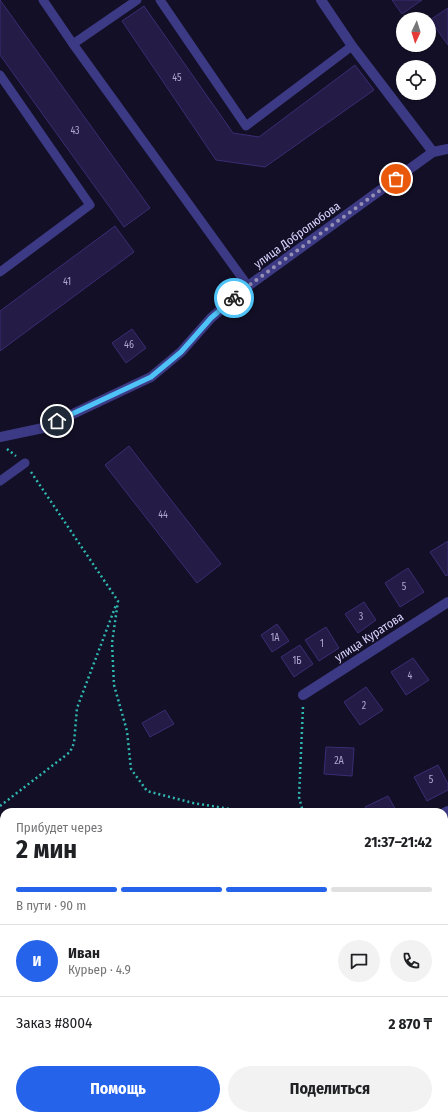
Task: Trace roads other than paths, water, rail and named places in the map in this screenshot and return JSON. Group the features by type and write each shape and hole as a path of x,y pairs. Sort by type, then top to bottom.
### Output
{"street":[{"path":"321,0 352,46 433,152"},
{"name":"улица Добролюбова","path":"0,437 43,428 151,377 181,352 211,318 248,286 433,152 448,149"},
{"name":"улица Куратова","path":"304,695 448,602"}],"lane":[{"path":"43,0 73,44 248,286"},
{"path":"73,44 137,0"},
{"path":"160,0 246,126 352,46"},
{"path":"0,75 90,205 0,272"},
{"path":"0,481 25,463"}]}
